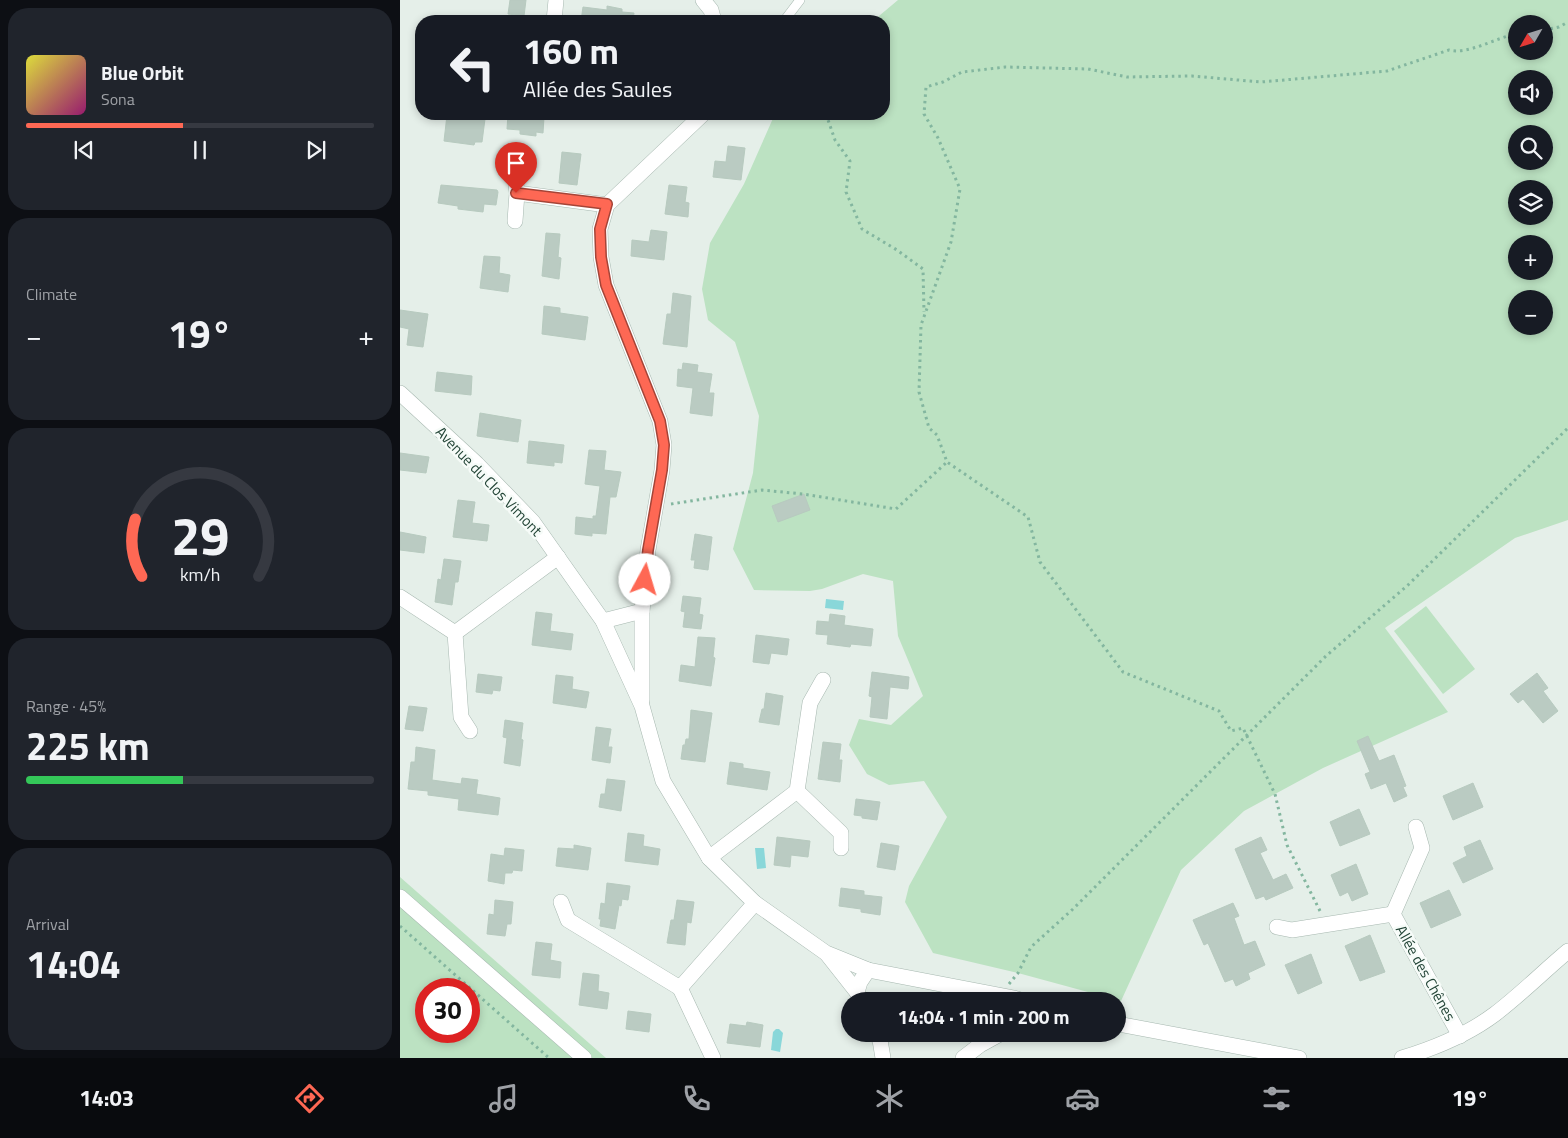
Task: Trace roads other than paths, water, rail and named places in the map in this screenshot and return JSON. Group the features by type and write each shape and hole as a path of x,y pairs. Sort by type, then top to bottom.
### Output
{"street":[{"path":"555,15 556,0"},
{"path":"704,0 712,15"},
{"path":"516,193 607,204 697,120"},
{"path":"514,168 516,193 515,220"},
{"name":"Avenue du Clos Vimont","path":"607,204 600,229 601,257 606,285 660,421 664,445 662,470 648,550 642,611 642,706"},
{"name":"Avenue du Clos Vimont","path":"400,393 477,464 533,522 603,621 642,706 663,781 709,858 755,903 826,953 868,970 980,992"},
{"path":"455,633 558,556"},
{"path":"400,597 455,633"},
{"path":"603,621 642,611"},
{"path":"455,633 461,717 470,731"},
{"path":"709,858 797,791 810,703 823,680"},
{"path":"797,791 842,833 842,848"},
{"name":"Allée des Chênes","path":"1416,827 1422,848 1393,914 1460,1036"},
{"path":"400,897 584,1058"},
{"path":"561,902 568,920 680,988 714,1058"},
{"path":"680,988 755,903"},
{"path":"1277,927 1292,930 1393,914"},
{"path":"1402,1058 1431,1049 1460,1036 1495,1014 1562,963 1568,951"},
{"name":"Avenue du Clos Vimont","path":"826,953 855,992"},
{"path":"859,992 860,982 868,970"},
{"path":"1126,1026 1299,1058"},
{"path":"880,1042 883,1058"},
{"path":"962,1058 985,1042"}],"lane":[{"path":"789,15 800,0"}],"water":[{"path":"826,599 844,601 843,610 825,608"},
{"path":"755,848 764,848 766,868 757,869"},
{"path":"776,1029 783,1033 780,1052 771,1050 773,1032"}]}
